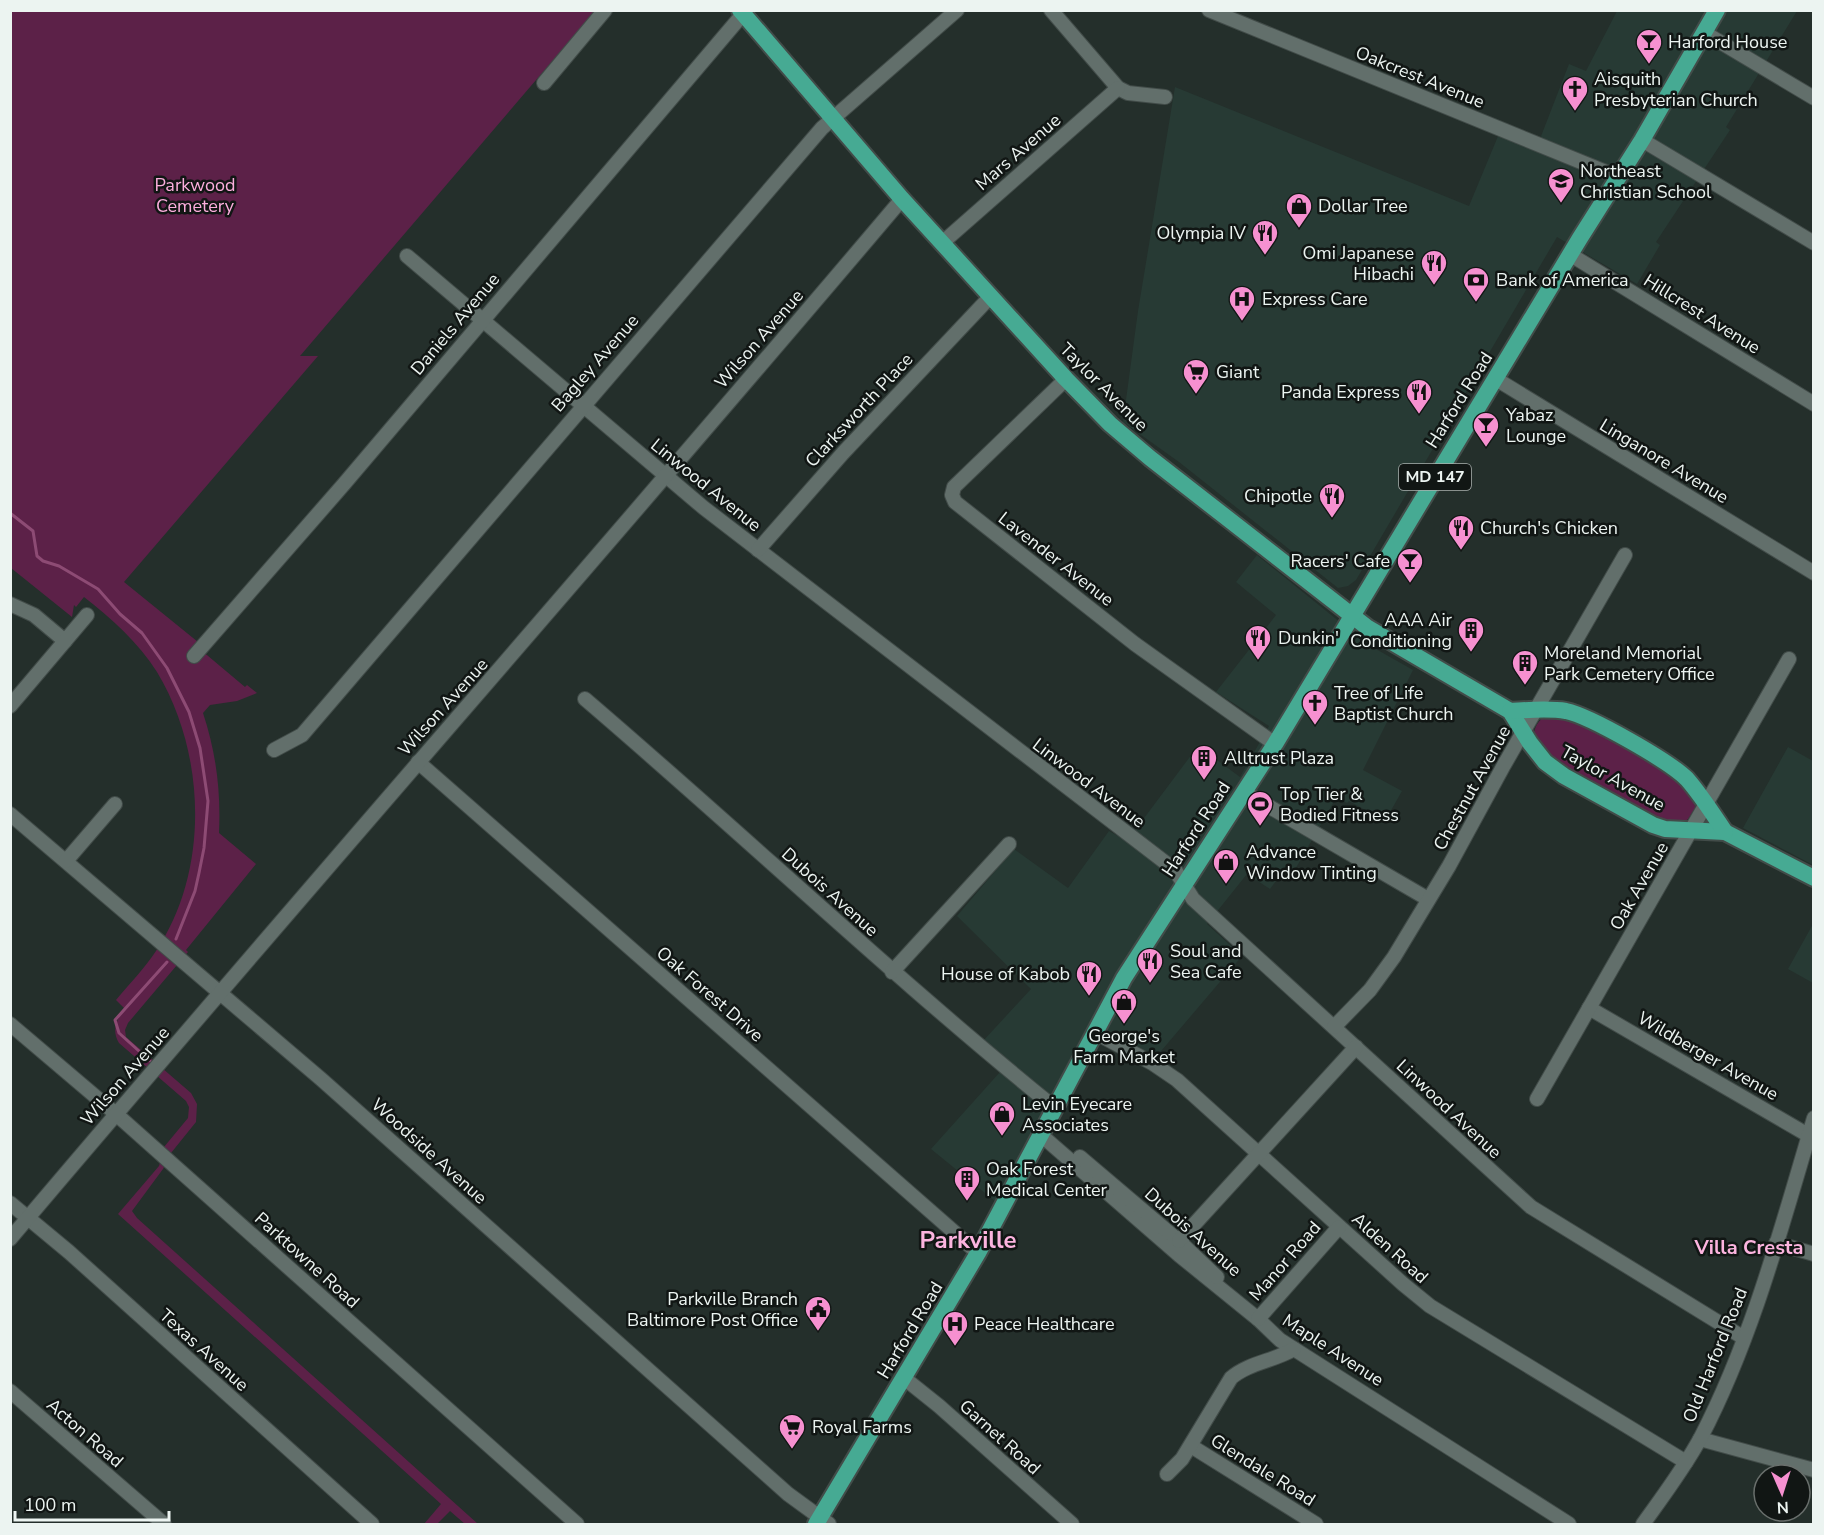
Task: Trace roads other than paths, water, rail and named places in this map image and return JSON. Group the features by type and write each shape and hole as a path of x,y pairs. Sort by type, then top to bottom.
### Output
{"main road":[{"name":"Taylor Avenue","path":"742,12 902,199 1066,379 1110,424 1137,447 1352,617 1385,639 1510,711 1536,753 1564,776 1653,825 1665,828 1725,832 1814,878"},
{"name":"Harford Road","path":"822,1522 978,1253 1124,978 1275,744 1705,33 1712,12"},
{"name":"Taylor Avenue","path":"1510,711 1570,712 1596,723 1674,768 1695,789 1725,832"}],"street":[{"path":"544,83 605,10"},
{"name":"Bagley Avenue","path":"274,750 302,735 822,128 957,10"},
{"path":"1051,10 1118,88 1128,93 1165,97"},
{"name":"Oakcrest Avenue","path":"1209,10 1618,177"},
{"name":"Daniels Avenue","path":"194,656 344,484 742,12"},
{"path":"1705,33 1814,98"},
{"name":"Mars Avenue","path":"942,243 1118,88"},
{"path":"1641,140 1814,243"},
{"name":"Wilson Avenue","path":"10,1239 418,762 501,670 902,199"},
{"name":"Hillcrest Avenue","path":"1571,255 1814,404"},
{"name":"Linwood Avenue","path":"407,256 665,476 1175,870 1193,899 1531,1207 1744,1338"},
{"name":"Clarksworth Place","path":"758,550 843,453 991,296"},
{"name":"Lavender Avenue","path":"1066,379 954,487 952,495 955,502 1135,644 1275,744"},
{"name":"Linganore Avenue","path":"1496,379 1814,573"},
{"name":"Chestnut Avenue","path":"1334,1027 1383,974 1449,866 1625,555"},
{"path":"10,604 34,615 65,640"},
{"path":"10,706 87,615"},
{"name":"Oak Avenue","path":"1537,1099 1790,659"},
{"name":"Dubois Avenue","path":"585,699 651,755 892,972 975,1044 1055,1108"},
{"name":"Oak Forest Drive","path":"418,762 978,1253"},
{"path":"1244,792 1428,899"},
{"path":"66,861 115,804"},
{"name":"Woodside Avenue","path":"10,814 221,992 822,1522"},
{"path":"892,972 1009,844"},
{"name":"Wildberger Avenue","path":"1589,1008 1808,1135"},
{"name":"Parktowne Road","path":"10,1024 116,1114 577,1524"},
{"name":"Alden Road","path":"1094,1032 1152,1063 1177,1080 1430,1306 1686,1462"},
{"path":"1179,1241 1356,1047"},
{"name":"Old Harford Road","path":"1643,1524 1700,1439 1721,1395 1744,1338 1776,1243 1814,1118"},
{"name":"Dubois Avenue","path":"1043,1132 1179,1241 1193,1261"},
{"name":"Maple Avenue","path":"1043,1132 1193,1261 1274,1335 1569,1524"},
{"name":"Texas Avenue","path":"10,1203 69,1252 372,1524"},
{"name":"Manor Road","path":"1258,1319 1339,1227"},
{"path":"1776,1243 1814,1254"},
{"path":"1167,1474 1191,1446 1231,1378 1241,1371 1294,1349"},
{"name":"Garnet Road","path":"904,1378 939,1406 1072,1524"},
{"name":"Acton Road","path":"10,1391 164,1524"},
{"path":"1700,1439 1814,1470"},
{"name":"Glendale Road","path":"1191,1446 1316,1524"}],"waterway":[{"path":"10,513 33,531 37,556 98,589 120,614 142,633 167,668 189,712 200,748 208,801 204,848 195,891 176,939"},
{"path":"150,1061 119,1033 115,1020 167,962"}],"place":[{"name":"Harford House","path":"1649,65"},
{"name":"Aisquith Presbyterian Church","path":"1575,112"},
{"name":"Northeast Christian School","path":"1561,204"},
{"name":"Dollar Tree","path":"1299,229"},
{"name":"Olympia IV","path":"1265,256"},
{"name":"Omi Japanese Hibachi","path":"1434,286"},
{"name":"Bank of America","path":"1476,303"},
{"name":"Express Care","path":"1242,322"},
{"name":"Giant","path":"1196,395"},
{"name":"Panda Express","path":"1419,415"},
{"name":"Yabaz Lounge","path":"1486,448"},
{"name":"Chipotle","path":"1332,519"},
{"name":"Church's Chicken","path":"1461,551"},
{"name":"Racers' Cafe","path":"1410,584"},
{"name":"AAA Air Conditioning","path":"1471,653"},
{"name":"Dunkin'","path":"1258,661"},
{"name":"Moreland Memorial Park Cemetery Office","path":"1525,686"},
{"name":"Tree of Life Baptist Church","path":"1315,726"},
{"name":"Alltrust Plaza","path":"1204,781"},
{"name":"Top Tier & Bodied Fitness","path":"1260,827"},
{"name":"Advance Window Tinting","path":"1226,885"},
{"name":"Soul and Sea Cafe","path":"1150,984"},
{"name":"House of Kabob","path":"1089,997"},
{"name":"George's Farm Market","path":"1124,1025"},
{"name":"Levin Eyecare Associates","path":"1002,1137"},
{"name":"Oak Forest Medical Center","path":"967,1202"},
{"name":"Parkville Branch Baltimore Post Office","path":"818,1332"},
{"name":"Peace Healthcare","path":"955,1347"},
{"name":"Royal Farms","path":"792,1450"}],"district":[{"name":"Parkville","path":"968,1240"},
{"name":"Villa Cresta","path":"1749,1247"}],"park label":[{"name":"Parkwood Cemetery","path":"195,195"}]}
